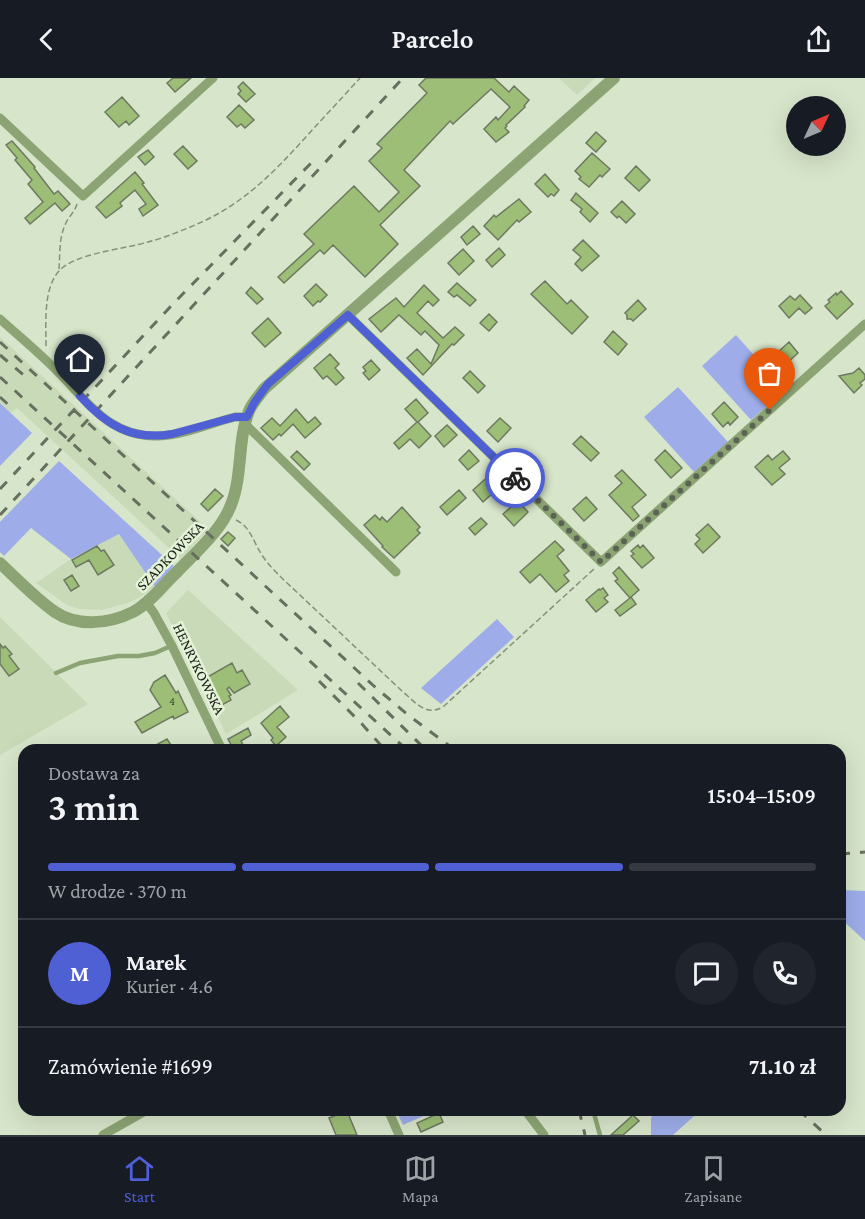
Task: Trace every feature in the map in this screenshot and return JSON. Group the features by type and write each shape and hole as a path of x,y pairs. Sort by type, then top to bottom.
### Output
{"street":[{"path":"0,118 83,195 213,78"},
{"name":"SZADKOWSKA","path":"2,569 66,618 100,622 133,612 146,602 200,548 231,507 237,485 246,421 254,403 268,384 614,78"},
{"path":"348,315 601,562 865,324"},
{"path":"0,319 44,358 89,406 102,417 126,431 140,435 162,436 235,417 246,421 396,572"},
{"name":"HENRYKOWSKA","path":"146,602 172,646 219,744"},
{"path":"104,1135 137,1116"},
{"path":"391,1116 399,1135"},
{"path":"530,1116 544,1135"}],"lane":[{"path":"56,673 80,663 118,656 139,656 172,646"},
{"path":"595,1116 600,1135"}],"path":[{"path":"44,358 49,292 52,281 59,270 70,262 86,257 149,242 204,221 229,207 270,176 360,78"},
{"path":"59,270 65,222 83,195"},
{"path":"225,517 238,521 248,528 260,552 285,581 402,691 429,711 444,706 601,562"}],"shaded area":[{"path":"559,78 595,78 577,95"},
{"path":"736,335 785,390 751,420 702,366"},
{"path":"0,337 208,529 181,559 17,408 11,413 0,403"},
{"path":"678,387 728,442 694,472 644,417"},
{"path":"0,403 32,433 0,466"},
{"path":"59,461 174,566 155,587 119,534 71,559 31,528 4,556 0,552 0,522"},
{"path":"119,534 155,587 140,597 102,610 79,609 67,605 36,583 71,559"},
{"path":"188,590 298,690 226,734 166,613"},
{"path":"0,617 88,704 0,755"},
{"path":"497,619 514,637 441,704 421,688"},
{"path":"846,890 865,891 865,941 846,924"},
{"path":"399,1116 423,1116 403,1125"},
{"path":"652,1116 694,1116 673,1135 651,1135"}],"building":[{"path":"173,78 191,78 175,92 167,83"},
{"path":"426,78 494,78 509,92 514,86 529,100 506,125 505,128 509,132 496,142 484,129 496,117 498,120 510,107 491,89 453,124 450,121 404,170 420,186 380,225 398,244 365,277 333,245 324,254 320,250 284,283 278,277 314,244 304,234 354,186 379,212 399,192 369,161 382,148 377,144 427,93 419,85"},
{"path":"243,82 255,94 246,102 238,94 241,91 238,87"},
{"path":"122,97 139,116 129,125 126,121 119,127 105,112"},
{"path":"239,105 254,120 245,128 241,124 237,127 227,117"},
{"path":"596,132 606,141 596,152 586,143"},
{"path":"12,141 35,167 54,194 58,191 70,204 62,211 55,203 30,224 25,218 43,202 28,184 32,180 6,145"},
{"path":"183,146 197,161 188,169 174,154"},
{"path":"148,150 154,157 145,165 138,157"},
{"path":"592,153 610,169 602,177 600,175 589,187 579,179 581,177 575,171"},
{"path":"636,166 650,180 639,191 625,178"},
{"path":"135,172 158,205 143,216 139,209 146,204 135,190 120,203 122,206 106,218 96,207"},
{"path":"545,174 559,190 554,196 551,194 548,197 535,184"},
{"path":"576,193 598,213 590,222 580,212 582,209 571,200"},
{"path":"519,199 531,212 519,222 517,220 498,240 484,226 494,215 496,217"},
{"path":"622,201 635,214 626,223 611,212"},
{"path":"473,226 480,234 467,245 461,237"},
{"path":"583,240 599,256 582,271 575,264 581,257 573,250"},
{"path":"499,248 505,255 492,267 486,260"},
{"path":"463,249 474,261 459,275 448,263"},
{"path":"545,281 567,304 571,300 588,317 572,334 531,294"},
{"path":"457,283 476,300 470,306 457,295 454,297 448,292"},
{"path":"316,284 327,295 313,306 304,296"},
{"path":"424,285 439,300 433,306 428,301 417,313 443,338 455,327 464,335 454,345 452,344 423,375 407,358 417,349 431,364 439,345 425,331 421,335 399,315 381,332 369,319 396,298 404,307"},
{"path":"251,287 263,299 257,304 246,293"},
{"path":"841,291 853,304 837,319 825,306 830,302 828,300"},
{"path":"800,295 812,308 805,314 799,308 789,318 779,306 790,296 795,300"},
{"path":"638,300 646,309 633,321 627,319 625,313"},
{"path":"489,314 497,322 489,331 480,323"},
{"path":"268,318 281,333 265,347 252,333"},
{"path":"613,331 627,344 618,355 604,342"},
{"path":"789,342 798,353 786,364 778,356 778,352"},
{"path":"330,354 339,364 335,368 344,378 336,385 327,376 323,379 314,368"},
{"path":"371,360 380,370 369,380 363,373 366,371 363,367"},
{"path":"859,368 865,375 865,379 854,393 839,376 853,373"},
{"path":"470,371 485,386 478,393 463,378"},
{"path":"416,399 428,413 418,422 431,436 419,448 410,439 399,449 394,443 417,422 405,409"},
{"path":"724,402 738,417 730,425 728,422 723,427 712,414"},
{"path":"296,409 308,423 315,417 321,424 305,438 293,424 281,436 279,434 273,440 261,428 272,418 280,426"},
{"path":"500,418 511,428 498,442 487,431"},
{"path":"447,425 457,435 444,447 435,436"},
{"path":"581,436 599,453 591,461 573,444"},
{"path":"469,450 479,461 468,470 459,460"},
{"path":"665,450 682,468 671,478 655,460"},
{"path":"297,451 310,464 304,470 291,457"},
{"path":"783,451 790,459 779,468 785,474 772,485 755,467 768,455 772,460"},
{"path":"622,470 646,495 632,507 639,516 633,521 609,495 622,483 615,476"},
{"path":"492,473 503,484 483,502 473,490"},
{"path":"215,489 223,496 208,511 201,504"},
{"path":"459,490 466,498 447,515 440,507"},
{"path":"586,497 597,509 584,521 573,509"},
{"path":"518,501 528,512 514,526 503,514"},
{"path":"402,507 420,527 417,530 420,533 394,558 364,525 375,515 387,522"},
{"path":"481,518 487,524 475,535 469,528"},
{"path":"708,524 720,537 703,553 695,544 700,539 696,535"},
{"path":"228,532 235,538 228,546 221,539"},
{"path":"555,541 564,550 557,556 569,571 564,575 569,581 556,592 540,574 530,583 520,572"},
{"path":"638,545 640,548 643,545 654,558 642,568 631,556 634,554 631,551"},
{"path":"97,546 101,551 104,550 114,565 98,575 89,560 76,567 72,560"},
{"path":"619,567 639,590 631,597 636,604 620,616 615,610 630,598 615,581 618,579 613,573"},
{"path":"72,575 79,586 71,591 64,580"},
{"path":"603,588 608,595 604,598 608,602 596,612 586,600"},
{"path":"0,644 12,654 9,656 19,669 9,676 0,664"},
{"path":"232,663 237,673 242,670 250,684 234,693 229,687 227,689 231,700 220,706 204,679"},
{"path":"165,675 176,693 178,691 188,712 174,719 173,716 142,733 135,722 161,707 150,690 154,682"},
{"path":"280,706 289,717 277,727 286,737 278,744 274,744 271,740 273,738 261,723"},
{"path":"248,728 251,735 241,741 243,744 231,744 228,739"},
{"path":"167,739 170,744 158,744"},
{"path":"349,1116 357,1135 336,1135 329,1118"},
{"path":"432,1116 440,1116 443,1122 421,1132 417,1123"},
{"path":"632,1116 639,1121 623,1135 611,1135"}],"railway":[{"path":"0,515 403,78"},
{"path":"0,489 172,305 317,157"},
{"path":"0,342 375,687 447,744"},
{"path":"0,355 27,378"},
{"path":"0,377 400,744"},
{"path":"0,397 12,408"},
{"path":"319,681 380,744"},
{"path":"358,683 420,744"},
{"path":"846,854 865,852"},
{"path":"580,1116 585,1135"},
{"path":"805,1116 826,1135"}],"way so far":[{"path":"515,478 601,562 615,552 770,410"}],"route":[{"path":"80,396 102,417 126,431 140,435 162,436 235,417 247,417 268,384 348,315 515,478"}]}
